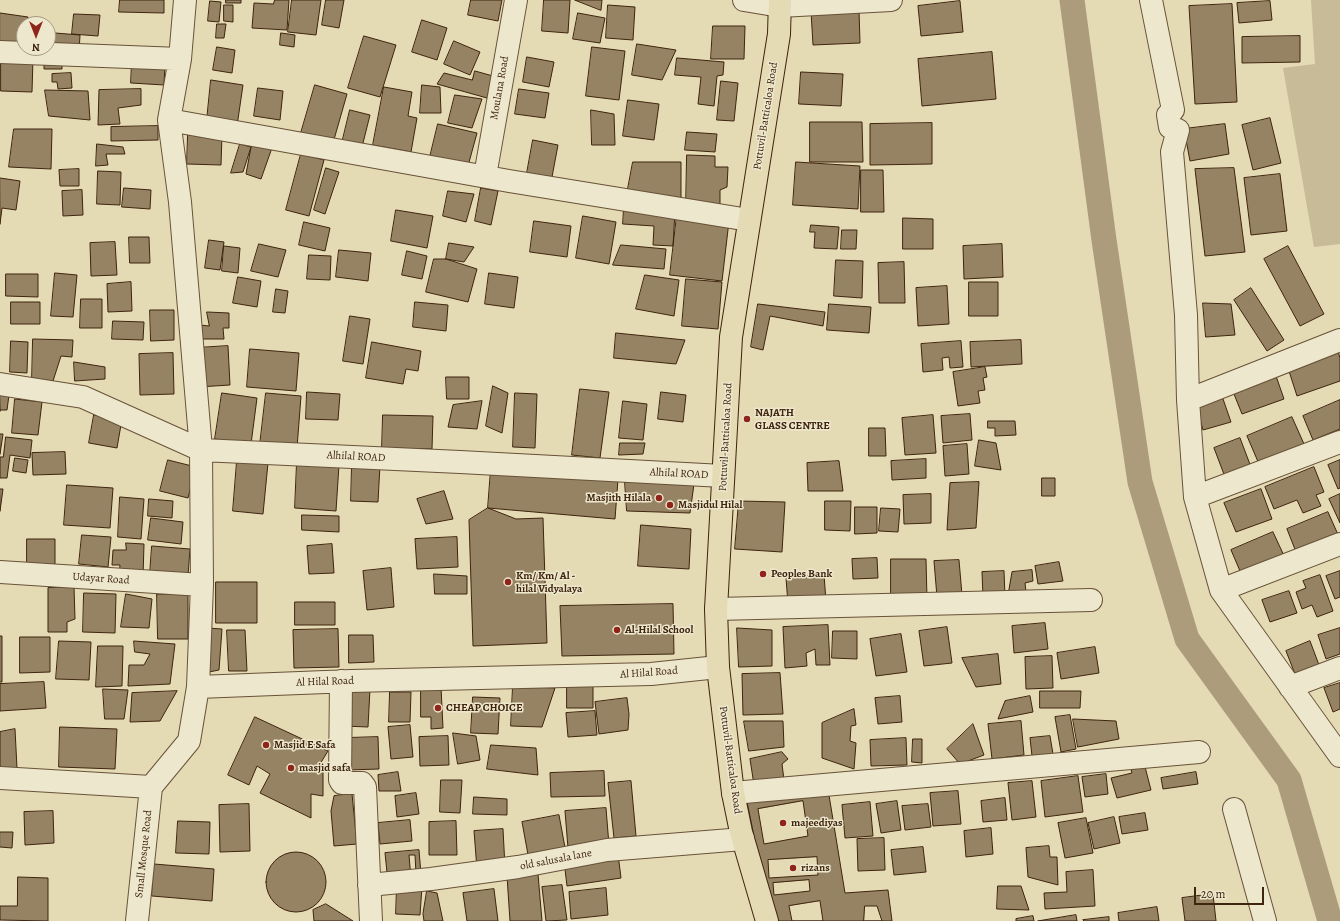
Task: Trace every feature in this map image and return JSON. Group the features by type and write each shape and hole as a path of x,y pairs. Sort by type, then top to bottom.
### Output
{"highway":[{"name":"Pottuvil-Batticaloa Road","path":"767,921 743,839 733,793 718,667 716,609 731,337 779,34 780,3"}],"street":[{"path":"0,778 151,787 189,741 198,687 202,585 201,450 180,202 169,120 180,59 185,0"},
{"name":"Moulana Road","path":"485,176 516,0"},
{"path":"744,0 780,3 891,0"},
{"path":"1151,0 1173,110 1168,115 1170,127 1178,130 1172,152 1186,315 1188,400 1195,497 1221,590 1340,756"},
{"path":"0,52 180,59"},
{"path":"169,120 485,176 749,220"},
{"path":"1188,400 1340,340"},
{"name":"Alhilal ROAD","path":"0,384 83,397 201,450 723,476"},
{"path":"1195,497 1340,442"},
{"path":"1221,590 1340,544"},
{"name":"Udayar Road","path":"0,572 202,585"},
{"path":"716,609 1091,600"},
{"name":"Al Hilal Road","path":"198,687 341,681 651,674 718,667"},
{"path":"1290,687 1340,668"},
{"path":"341,681 340,780 342,784 362,784 364,787 371,921"},
{"path":"733,793 1199,752"},
{"name":"Small Mosque Road","path":"137,921 151,787"},
{"path":"1234,809 1265,921"},
{"name":"old salusala lane","path":"369,884 431,879 518,867 607,850 743,839"}],"shaded area":[{"path":"1311,0 1340,0 1340,244 1314,247 1283,68 1315,64"}],"building":[{"path":"120,0 164,0 164,13 119,12"},
{"path":"226,0 241,0 241,3 226,3"},
{"path":"275,0 289,0 287,30 252,28 254,3 273,4"},
{"path":"292,0 321,0 316,35 288,32"},
{"path":"326,0 344,0 339,28 322,25"},
{"path":"471,0 502,0 498,21 468,15"},
{"path":"544,0 570,0 568,33 542,31"},
{"path":"575,0 602,0 601,10"},
{"path":"210,1 221,2 219,22 208,21"},
{"path":"960,1 963,32 921,36 918,6"},
{"path":"1270,1 1272,20 1239,23 1237,3"},
{"path":"1232,4 1237,102 1195,104 1189,6"},
{"path":"224,5 233,5 233,22 224,21"},
{"path":"608,5 635,7 633,40 606,38"},
{"path":"859,10 860,43 813,45 811,11"},
{"path":"0,13 21,16 16,16 16,45 0,45"},
{"path":"578,13 605,18 600,43 573,39"},
{"path":"74,14 100,15 98,36 72,34"},
{"path":"422,20 447,28 437,60 412,52"},
{"path":"217,24 226,24 224,38 216,38"},
{"path":"713,26 745,26 744,59 711,59"},
{"path":"56,33 80,35 79,52 56,50"},
{"path":"281,33 295,35 294,47 280,45"},
{"path":"364,36 396,45 380,97 348,88"},
{"path":"1300,36 1300,62 1242,63 1242,37"},
{"path":"454,41 480,52 470,75 444,64"},
{"path":"637,44 676,50 662,80 632,75"},
{"path":"217,47 235,50 232,73 213,70"},
{"path":"592,47 625,51 619,100 586,96"},
{"path":"992,52 996,99 922,106 918,59"},
{"path":"62,56 62,69 44,69 44,57"},
{"path":"1,57 33,58 32,92 1,91"},
{"path":"527,57 554,62 549,87 523,82"},
{"path":"677,58 724,62 723,75 717,76 714,106 698,104 701,77 675,75"},
{"path":"132,61 165,63 164,85 131,83"},
{"path":"475,71 493,76 487,98 437,84 444,73 472,80"},
{"path":"801,72 843,74 841,106 799,104"},
{"path":"71,73 72,88 58,89 57,82 52,82 52,74"},
{"path":"211,80 243,85 237,126 207,120"},
{"path":"721,81 738,83 734,121 717,120"},
{"path":"315,85 347,94 333,143 301,133"},
{"path":"422,85 440,87 441,113 420,113"},
{"path":"384,87 412,92 408,116 417,118 411,152 373,145"},
{"path":"258,88 283,91 280,120 254,116"},
{"path":"141,89 141,105 118,108 120,124 98,125 99,90"},
{"path":"519,89 549,93 545,118 515,114"},
{"path":"45,90 88,91 90,120 49,116"},
{"path":"455,95 482,99 472,128 448,123"},
{"path":"628,100 659,104 654,140 623,136"},
{"path":"350,110 370,115 362,147 342,143"},
{"path":"591,110 614,114 615,145 592,145"},
{"path":"1270,118 1281,163 1253,170 1242,125"},
{"path":"810,122 862,122 863,162 810,162"},
{"path":"932,123 932,164 870,165 870,124"},
{"path":"438,124 477,133 468,166 430,157"},
{"path":"1225,124 1229,154 1190,161 1184,129"},
{"path":"158,126 158,140 111,141 111,127"},
{"path":"14,129 52,129 51,169 9,167"},
{"path":"687,132 717,134 715,152 685,150"},
{"path":"188,134 222,134 221,165 187,164"},
{"path":"533,140 558,145 552,177 527,173"},
{"path":"97,144 123,147 125,154 106,154 108,165 96,166"},
{"path":"240,144 251,147 243,172 231,173"},
{"path":"273,145 261,179 246,174 251,147"},
{"path":"301,154 324,160 309,216 286,210"},
{"path":"687,155 715,156 715,167 728,167 727,187 720,190 720,209 686,208"},
{"path":"633,162 681,162 681,198 627,194"},
{"path":"796,162 860,166 858,209 793,205"},
{"path":"326,168 339,172 325,214 314,210"},
{"path":"1234,168 1245,252 1205,256 1195,169"},
{"path":"79,169 79,186 60,186 59,170"},
{"path":"861,170 883,170 884,212 861,212"},
{"path":"98,171 121,172 120,205 97,204"},
{"path":"1280,174 1287,231 1251,235 1244,178"},
{"path":"0,178 20,181 16,210 2,208 0,224"},
{"path":"124,188 151,190 150,209 122,207"},
{"path":"481,188 498,191 491,225 475,221"},
{"path":"82,190 83,215 63,216 62,191"},
{"path":"448,191 474,194 466,222 443,216"},
{"path":"624,208 675,211 673,246 653,245 654,226 623,224"},
{"path":"396,210 433,216 427,248 391,241"},
{"path":"677,215 729,221 722,281 670,275"},
{"path":"583,216 616,222 609,264 576,258"},
{"path":"903,218 933,219 933,249 903,249"},
{"path":"534,221 571,226 567,257 530,252"},
{"path":"304,222 330,228 325,251 299,245"},
{"path":"811,225 839,227 837,249 814,248 815,232 810,232"},
{"path":"842,230 857,230 856,249 841,249"},
{"path":"129,237 149,237 150,263 130,263"},
{"path":"209,240 224,242 220,270 205,268"},
{"path":"115,242 117,275 91,276 90,243"},
{"path":"449,243 474,247 464,262 446,259"},
{"path":"259,244 286,250 278,277 251,271"},
{"path":"1002,244 1003,277 964,279 963,246"},
{"path":"621,245 666,249 664,269 613,265"},
{"path":"224,246 240,248 238,273 222,271"},
{"path":"1288,246 1324,314 1300,326 1264,259"},
{"path":"339,250 371,253 368,281 336,277"},
{"path":"407,251 427,256 422,279 402,275"},
{"path":"309,255 331,256 330,280 307,279"},
{"path":"434,259 446,259 477,269 468,302 426,292"},
{"path":"836,260 863,261 862,298 834,296"},
{"path":"904,262 905,303 879,303 878,263"},
{"path":"55,273 77,275 73,317 51,316"},
{"path":"489,273 518,277 514,308 485,304"},
{"path":"6,274 38,274 38,297 6,296"},
{"path":"645,275 679,280 674,316 636,309"},
{"path":"238,277 261,281 257,307 233,303"},
{"path":"686,279 722,282 718,329 682,326"},
{"path":"131,282 132,311 108,312 107,284"},
{"path":"969,282 998,282 998,316 969,316"},
{"path":"947,286 949,324 918,326 916,288"},
{"path":"1251,288 1284,340 1267,351 1234,300"},
{"path":"276,289 288,291 285,313 273,312"},
{"path":"81,299 102,299 102,328 80,328"},
{"path":"11,302 40,302 40,324 11,324"},
{"path":"415,302 448,305 446,331 413,327"},
{"path":"1203,303 1231,304 1235,335 1206,337"},
{"path":"758,304 825,312 823,326 770,316 763,350 751,347"},
{"path":"829,304 871,307 869,333 827,330"},
{"path":"150,310 174,310 174,340 151,341"},
{"path":"207,312 229,313 229,328 223,328 224,339 199,339 200,325 209,326"},
{"path":"350,316 370,319 363,364 343,361"},
{"path":"113,321 144,322 143,340 112,339"},
{"path":"616,333 685,340 676,364 614,358"},
{"path":"33,339 73,340 72,357 61,356 53,381 32,380"},
{"path":"1021,340 1022,364 971,367 970,342"},
{"path":"11,341 28,342 27,373 10,372"},
{"path":"961,341 963,367 950,368 949,357 942,358 943,370 923,372 921,344"},
{"path":"372,342 421,351 418,371 406,369 403,384 366,378"},
{"path":"228,346 230,385 198,387 196,348"},
{"path":"250,349 299,353 296,391 247,387"},
{"path":"1338,351 1340,358 1340,381 1297,396 1288,368"},
{"path":"173,353 174,394 140,395 139,354"},
{"path":"74,362 105,367 105,379 75,381"},
{"path":"985,367 987,377 983,378 985,390 978,391 980,403 958,406 953,372"},
{"path":"1275,373 1284,399 1242,414 1232,389"},
{"path":"446,377 469,377 469,399 447,399"},
{"path":"493,386 508,393 502,433 486,426"},
{"path":"580,389 609,392 600,458 572,455"},
{"path":"307,392 340,394 338,420 306,419"},
{"path":"661,392 686,395 683,422 658,419"},
{"path":"222,393 257,398 251,444 215,439"},
{"path":"266,393 301,396 297,448 260,445"},
{"path":"515,393 537,394 535,448 513,447"},
{"path":"0,394 9,395 7,410 0,410"},
{"path":"1222,396 1231,422 1203,430 1196,405"},
{"path":"15,399 42,402 38,435 12,433"},
{"path":"1340,400 1340,429 1313,440 1303,416"},
{"path":"482,401 477,429 448,427 453,405"},
{"path":"623,401 647,404 643,440 619,438"},
{"path":"970,414 972,440 943,443 941,416"},
{"path":"94,415 122,419 117,448 89,443"},
{"path":"383,415 433,416 432,449 382,448"},
{"path":"933,415 936,453 905,455 902,418"},
{"path":"1292,417 1304,444 1259,464 1247,436"},
{"path":"988,421 1015,421 1016,435 995,436 995,428 988,428"},
{"path":"869,428 885,428 886,456 869,456"},
{"path":"0,434 3,434 0,454"},
{"path":"6,437 32,440 30,458 10,455 7,478 0,478 0,457 3,457"},
{"path":"1240,438 1251,467 1225,477 1214,448"},
{"path":"979,440 996,443 1001,470 975,466"},
{"path":"620,443 645,443 643,454 619,455"},
{"path":"967,444 969,474 945,476 943,446"},
{"path":"65,452 66,474 33,475 32,453"},
{"path":"15,458 28,460 26,473 13,471"},
{"path":"926,459 926,478 892,480 891,461"},
{"path":"168,460 196,467 188,498 160,491"},
{"path":"1340,460 1340,488 1338,489 1328,465"},
{"path":"237,461 268,463 263,514 233,511"},
{"path":"839,461 843,491 808,491 807,463"},
{"path":"297,462 339,465 336,511 295,508"},
{"path":"352,464 380,465 378,502 351,501"},
{"path":"1314,467 1324,492 1316,495 1321,506 1303,513 1297,500 1274,509 1265,487"},
{"path":"491,469 618,479 615,519 488,508"},
{"path":"1042,478 1055,478 1055,496 1042,496"},
{"name":"Masjith Hilala","path":"625,482 694,484 690,513 627,511"},
{"path":"979,482 976,528 947,530 950,483"},
{"path":"67,485 113,488 110,528 64,525"},
{"path":"0,489 3,489 0,511"},
{"path":"1261,489 1272,519 1236,532 1224,503"},
{"path":"444,491 453,519 426,524 417,499"},
{"path":"931,494 931,523 904,524 903,495"},
{"path":"1340,494 1340,523 1329,499"},
{"path":"120,497 144,499 141,539 118,537"},
{"path":"149,499 173,501 172,518 148,516"},
{"path":"739,501 785,502 782,552 735,549"},
{"path":"825,501 851,501 850,531 825,530"},
{"path":"855,507 877,507 877,533 855,534"},
{"name":"Km/ Km/ Al - hilal Vidyalaya","path":"488,508 516,519 543,518 547,643 473,646 469,520"},
{"path":"881,508 900,509 898,532 879,531"},
{"path":"1328,512 1340,539 1298,557 1287,529"},
{"path":"302,515 339,516 339,532 302,530"},
{"path":"151,518 183,522 181,544 148,540"},
{"path":"641,525 691,529 689,569 638,566"},
{"path":"1273,532 1286,560 1243,578 1231,550"},
{"path":"82,535 111,537 108,567 79,564"},
{"path":"457,537 458,567 417,569 415,539"},
{"path":"27,539 55,539 55,569 27,569"},
{"path":"126,543 144,544 143,577 119,576 120,565 112,565 113,550 126,550"},
{"path":"332,544 334,573 309,574 307,546"},
{"path":"152,546 190,549 188,576 150,574"},
{"path":"877,558 878,578 853,579 852,559"},
{"path":"891,559 926,559 927,599 891,600"},
{"path":"959,560 962,595 937,597 934,561"},
{"path":"1059,562 1063,581 1038,584 1035,566"},
{"path":"391,568 394,607 367,610 363,571"},
{"path":"1032,570 1033,581 1025,583 1026,592 1008,595 1012,572"},
{"path":"1004,571 1005,597 983,597 982,572"},
{"path":"1340,571 1340,597 1335,599 1326,576"},
{"path":"434,574 467,576 467,594 435,594"},
{"path":"824,575 826,601 788,604 786,578"},
{"path":"1320,575 1333,611 1317,617 1312,605 1302,609 1296,592 1306,588 1303,581"},
{"path":"216,582 257,582 257,623 216,623"},
{"path":"74,587 75,619 67,622 67,632 48,632 48,588"},
{"path":"1289,591 1297,613 1270,622 1262,600"},
{"path":"84,593 116,594 115,633 83,632"},
{"path":"126,594 152,599 149,628 121,627"},
{"path":"157,594 188,594 188,639 158,639"},
{"path":"295,602 335,602 335,625 295,625"},
{"name":"Al-Hilal School","path":"673,604 674,654 562,656 560,606"},
{"path":"1045,623 1048,649 1014,653 1012,626"},
{"path":"828,625 830,665 816,665 815,649 806,653 807,666 785,668 783,627"},
{"path":"947,627 952,663 924,666 919,631"},
{"path":"207,628 222,629 219,670 204,673"},
{"path":"737,628 772,630 772,666 739,667"},
{"path":"1340,628 1340,654 1326,659 1318,635"},
{"path":"338,629 339,667 294,668 293,630"},
{"path":"227,630 245,630 247,671 229,671"},
{"path":"833,631 857,631 857,659 832,658"},
{"path":"901,634 907,672 876,676 870,639"},
{"path":"349,635 373,635 374,662 349,663"},
{"path":"0,636 2,636 2,682 0,682"},
{"path":"20,637 50,637 50,672 20,673"},
{"path":"59,641 91,642 89,680 56,679"},
{"path":"134,641 175,644 170,684 128,686 129,665 144,665 150,654 135,652"},
{"path":"1310,641 1319,665 1295,674 1286,651"},
{"path":"98,646 123,646 122,686 96,687"},
{"path":"1095,647 1099,673 1061,679 1057,653"},
{"path":"998,654 1001,684 976,687 962,658"},
{"path":"1052,656 1053,688 1026,689 1025,657"},
{"path":"780,673 783,714 743,715 742,674"},
{"path":"567,679 593,679 593,708 567,708"},
{"path":"44,682 46,708 0,711 0,684"},
{"path":"1340,683 1340,709 1333,712 1324,688"},
{"path":"513,686 555,688 542,727 511,726"},
{"path":"421,687 441,687 443,728 431,729 431,717 421,717"},
{"path":"344,688 370,689 368,727 343,726"},
{"path":"103,689 128,690 124,719 105,719"},
{"path":"177,691 160,721 130,722 132,693"},
{"path":"1040,691 1081,691 1080,708 1040,708"},
{"path":"390,692 411,692 410,722 389,722"},
{"path":"900,696 902,722 878,724 875,698"},
{"path":"1030,696 1033,712 998,719 1005,701"},
{"path":"473,697 500,698 498,734 471,733"},
{"path":"627,698 629,714 628,730 599,734 595,702"},
{"path":"854,709 856,725 851,726 850,741 856,743 854,769 822,758 822,723"},
{"path":"595,711 597,735 568,737 566,713"},
{"path":"1070,715 1076,749 1061,752 1055,717"},
{"name":"masjid safa","path":"255,717 328,751 320,764 323,770 323,796 311,794 311,818 260,793 270,774 257,766 249,785 228,775"},
{"path":"1073,719 1116,721 1119,739 1078,747"},
{"path":"744,721 783,721 784,747 749,751"},
{"path":"1021,721 1024,755 992,759 988,724"},
{"path":"973,724 984,755 960,764 947,749"},
{"path":"410,725 413,757 391,759 388,727"},
{"path":"60,727 117,729 115,769 59,767"},
{"path":"15,729 17,768 0,768 0,732"},
{"path":"453,733 476,736 480,760 458,764"},
{"path":"448,736 449,765 420,766 419,737"},
{"path":"1050,736 1053,754 1032,756 1030,738"},
{"path":"378,737 379,769 347,770 347,738"},
{"path":"906,738 907,765 871,766 870,740"},
{"path":"913,739 922,739 922,763 912,762"},
{"path":"491,745 536,748 538,775 487,769"},
{"path":"782,752 788,759 782,764 784,780 754,785 750,759"},
{"path":"1143,759 1151,790 1117,798 1111,778 1132,773 1129,762"},
{"path":"604,771 605,796 551,797 550,773"},
{"path":"398,772 401,791 379,791 378,775"},
{"path":"1196,772 1198,784 1163,789 1161,778"},
{"path":"1106,774 1108,794 1085,797 1082,777"},
{"path":"1078,776 1083,812 1045,817 1041,781"},
{"path":"441,780 462,780 460,813 440,812"},
{"path":"631,781 636,836 614,838 608,783"},
{"path":"1032,781 1036,817 1012,820 1008,783"},
{"path":"828,789 845,893 888,890 892,921 777,921 764,885 746,797"},
{"path":"958,791 961,824 933,826 930,793"},
{"path":"416,793 419,814 397,817 395,796"},
{"path":"352,794 357,844 334,846 331,811 334,796"},
{"path":"474,797 507,799 507,815 473,814"},
{"path":"1005,798 1007,820 983,822 981,801"},
{"name":"majeediyas","path":"803,801 808,836 764,844 758,809"},
{"path":"897,801 901,830 881,833 876,804"},
{"path":"870,802 873,836 845,838 842,805"},
{"path":"249,804 250,851 220,852 219,805"},
{"path":"928,804 931,827 905,830 902,806"},
{"path":"606,808 609,845 568,848 565,811"},
{"path":"53,811 54,843 25,845 24,812"},
{"path":"1145,813 1148,830 1122,834 1119,817"},
{"path":"559,815 566,853 529,860 522,822"},
{"path":"1114,817 1120,843 1094,849 1088,823"},
{"path":"1086,818 1093,853 1065,858 1058,823"},
{"path":"410,820 412,841 380,844 378,823"},
{"path":"178,821 210,822 209,854 176,853"},
{"path":"456,821 457,855 429,855 429,822"},
{"path":"991,828 993,854 966,857 964,831"},
{"path":"503,829 505,867 477,869 474,831"},
{"path":"0,832 13,832 12,848 0,847"},
{"path":"884,838 885,870 858,871 857,839"},
{"path":"1049,846 1050,857 1057,857 1058,885 1028,877 1026,848"},
{"path":"923,847 926,872 894,875 891,850"},
{"path":"419,850 421,874 416,874 415,855 409,855 411,879 388,882 385,853"},
{"path":"290,852 302,852 318,860 324,870 326,882 324,894 318,904 302,912 290,912 274,904 266,888 266,876 274,860"},
{"path":"618,854 621,878 567,886 564,861"},
{"name":"rizans","path":"817,857 818,875 769,878 768,860"},
{"path":"154,864 214,869 212,901 152,896"},
{"path":"1093,870 1095,906 1045,909 1044,893 1067,892 1066,872"},
{"path":"538,874 542,921 510,921 507,876"},
{"path":"18,877 48,878 48,921 0,920 0,906 17,906"},
{"path":"809,880 810,891 774,895 773,883"},
{"path":"562,885 567,920 546,921 542,887"},
{"path":"397,886 422,887 420,915 396,914"},
{"path":"998,886 1021,886 1029,910 997,909"},
{"path":"606,888 608,915 571,919 569,892"},
{"path":"494,889 498,921 467,921 463,893"},
{"path":"427,891 437,893 443,921 424,921 423,914"},
{"path":"1213,894 1216,921 1185,921 1182,898"},
{"path":"820,901 823,921 792,921 789,906"},
{"path":"326,904 353,921 314,921 313,910"},
{"path":"865,906 877,906 882,921 864,921"},
{"path":"1157,907 1159,921 1119,921 1118,913"},
{"path":"1076,915 1077,921 1038,921"},
{"path":"1033,916 1034,921 1016,921 1016,919"},
{"path":"1109,917 1109,921 1083,920"}],"waterway":[{"path":"1072,0 1104,240 1140,482 1187,639 1289,780 1330,921"}],"place":[{"name":"NAJATH GLASS CENTRE","path":"747,419"},
{"name":"Masjith Hilala","path":"659,498"},
{"name":"Masjidul Hilal","path":"670,505"},
{"name":"Peoples Bank","path":"763,574"},
{"name":"Km/ Km/ Al - hilal Vidyalaya","path":"508,582"},
{"name":"Al-Hilal School","path":"617,630"},
{"name":"CHEAP CHOICE","path":"438,708"},
{"name":"Masjid E Safa","path":"266,745"},
{"name":"masjid safa","path":"291,768"},
{"name":"majeediyas","path":"783,823"},
{"name":"rizans","path":"793,868"}]}
